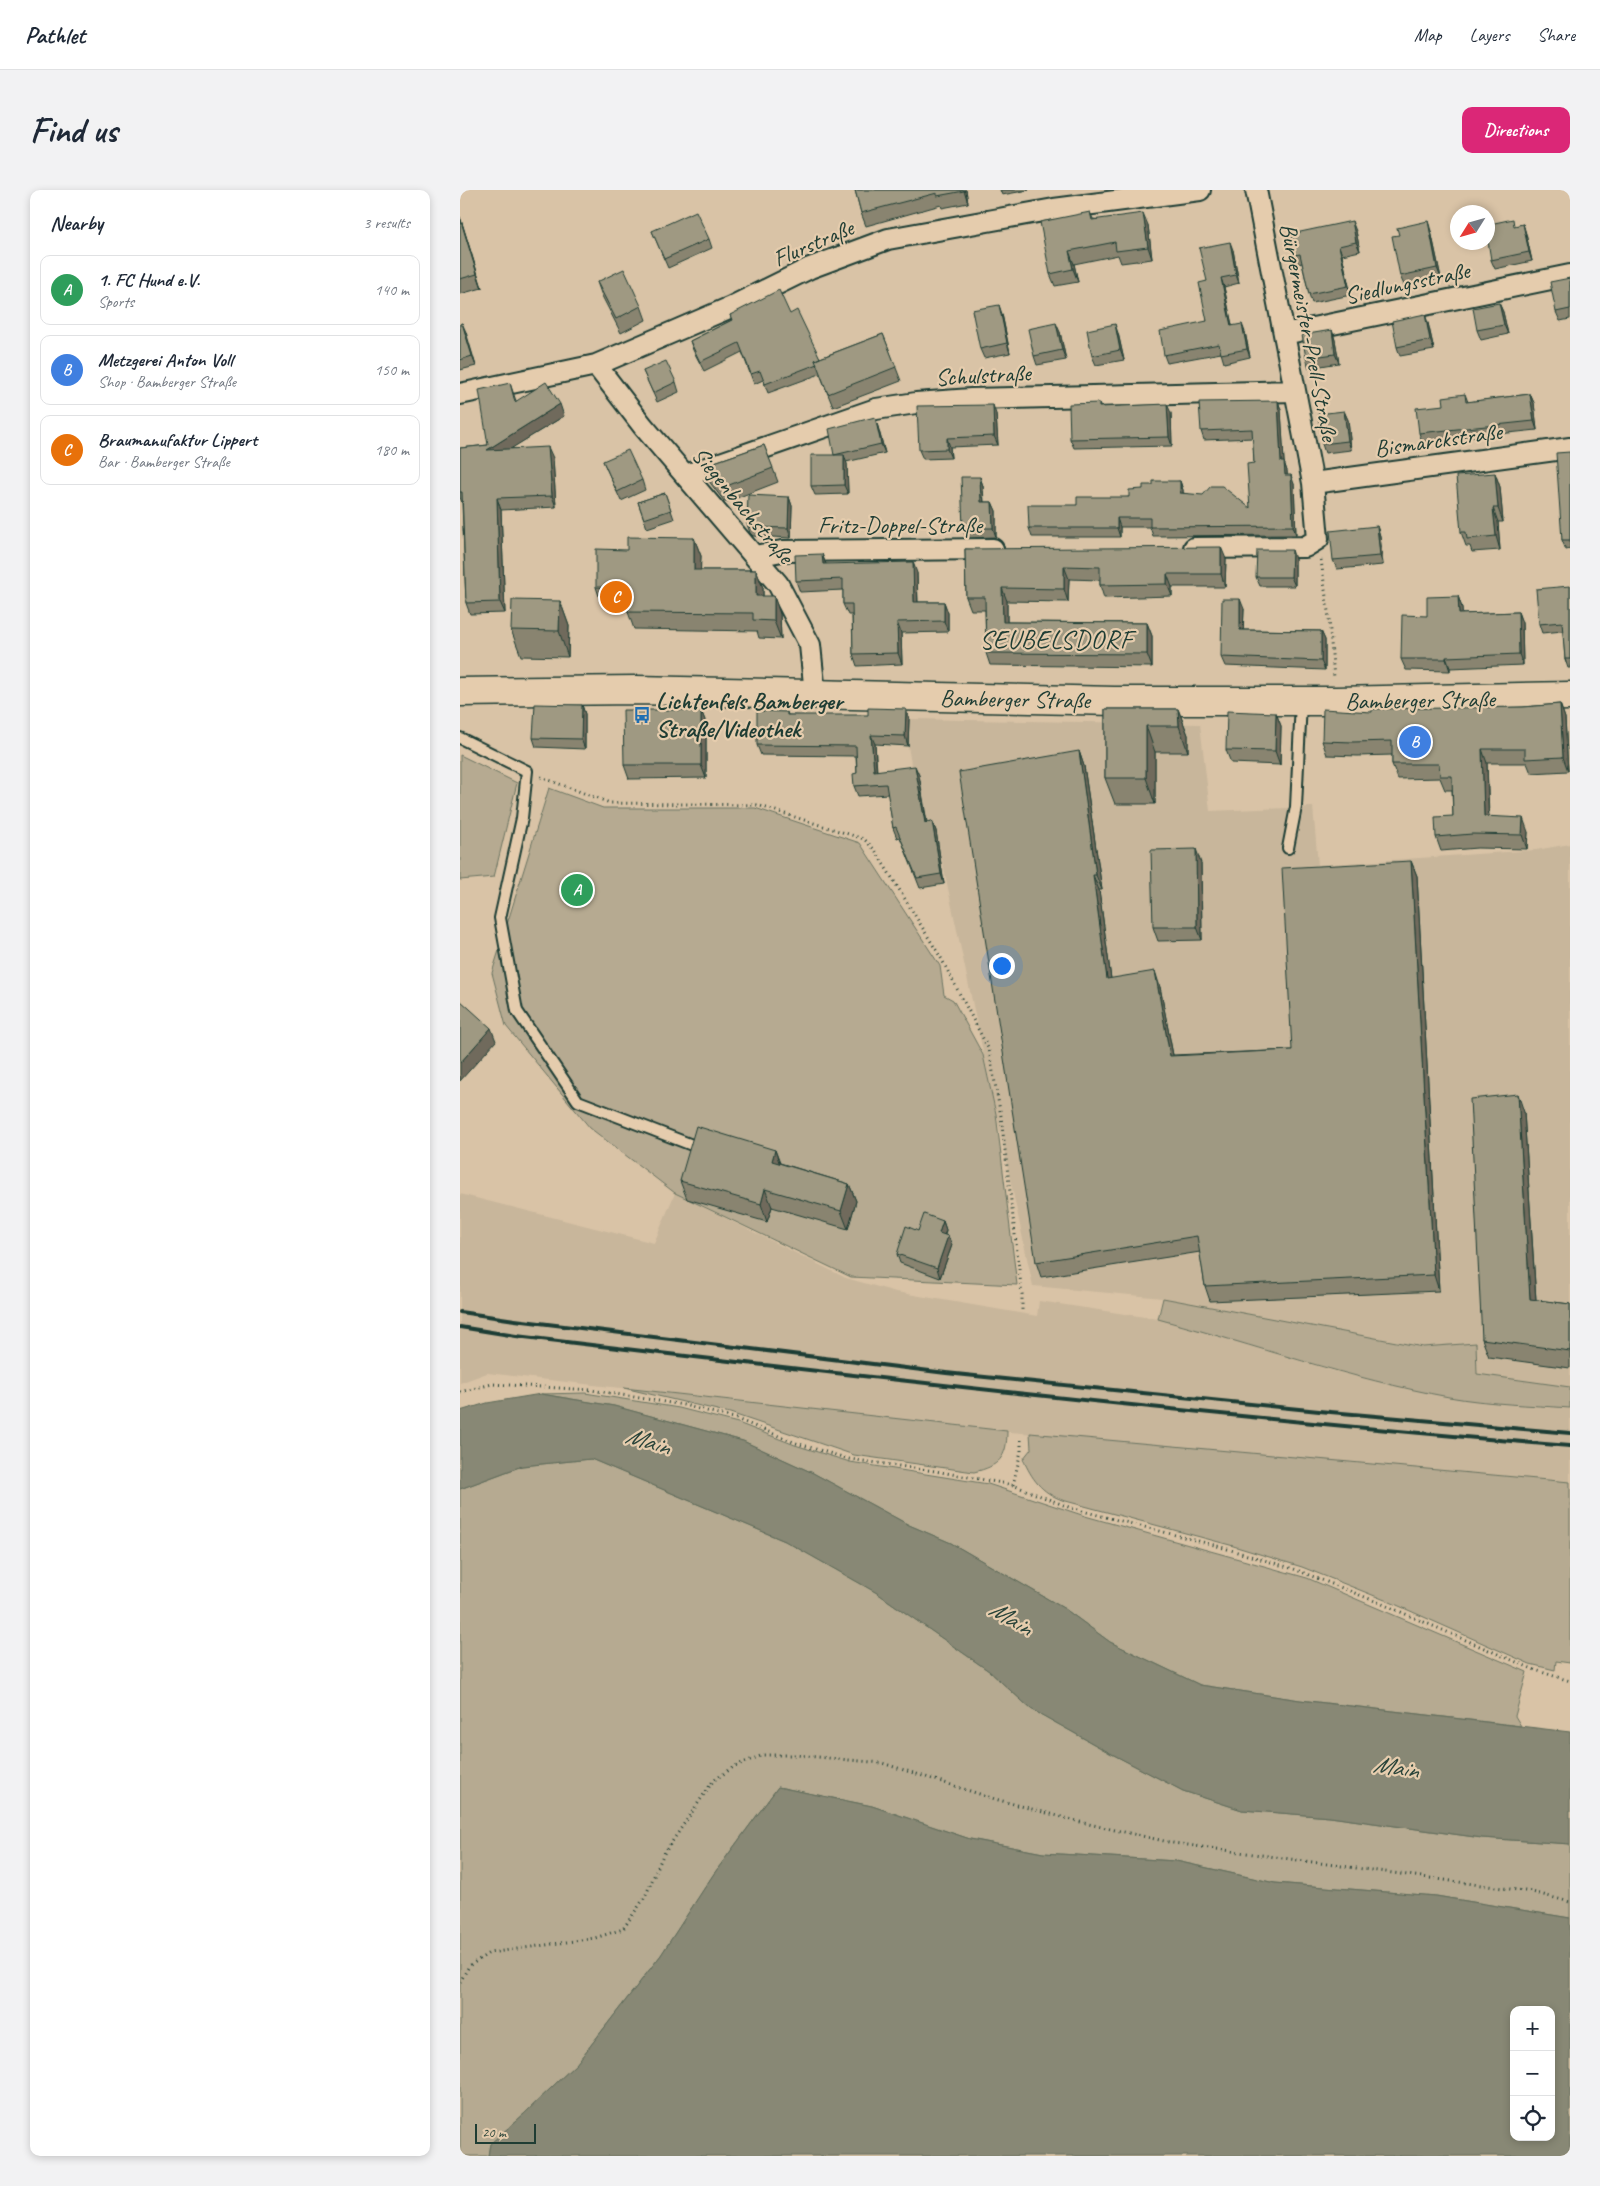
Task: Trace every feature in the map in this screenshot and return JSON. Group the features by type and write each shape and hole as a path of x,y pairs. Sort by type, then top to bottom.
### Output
{"street":[{"name":"Flurstraße","path":"460,394 596,365 723,311 810,268 888,239 1054,209 1200,190"},
{"name":"Bürgermeister-Prell-Straße","path":"1256,190 1313,483"},
{"name":"Siedlungsstraße","path":"1284,334 1570,275"},
{"name":"Siegenbachstraße","path":"596,365 643,426 778,584 810,645 815,694"},
{"name":"Schulstraße","path":"686,475 876,409 916,403 971,399 1295,391"},
{"name":"Bismarckstraße","path":"1313,483 1570,448"},
{"path":"1176,548 1305,547 1318,540 1313,483"},
{"name":"Fritz-Doppel-Straße","path":"755,556 782,551 1009,549"},
{"name":"Bamberger Straße","path":"460,692 636,690 1104,701 1336,702 1570,696"}],"lane":[{"path":"1288,848 1296,807 1301,701"},
{"path":"460,738 527,771 522,818 500,918 517,1011 578,1101 692,1145"}],"path":[{"path":"1318,540 1329,619 1336,702"},
{"path":"527,771 610,802 757,805 864,839 874,850 941,958 989,1050 1001,1116 1022,1294 1022,1310"},
{"path":"460,1392 492,1384 592,1390 682,1405 734,1418 796,1443 848,1459 935,1471 1013,1485 1071,1508 1214,1545 1294,1569 1380,1603 1535,1670 1570,1681"},
{"path":"1013,1485 1021,1451 1021,1438"},
{"path":"460,1982 469,1966 490,1953 595,1938 623,1929 645,1897 663,1855 713,1781 734,1766 763,1755 796,1755 882,1763 995,1799 1084,1823 1174,1843 1532,1892 1570,1902"}],"shaded area":[{"path":"909,719 1200,724 1210,811 1313,807 1318,865 1536,850 1570,844 1570,1387 1477,1374 1475,1343 1423,1347 1163,1298 1033,1286 936,832 928,833 919,776 913,776 908,746"},
{"path":"460,755 517,783 494,877 460,880"},
{"path":"549,788 603,808 755,808 860,843 940,966 944,995 953,1000 983,1055 996,1114 1017,1285 851,1277 675,1193 590,1128 506,1026 492,973"},
{"path":"675,1193 846,1278 896,1292 1037,1316 1039,1301 1158,1319 1213,1333 1331,1370 1450,1397 1570,1408 1570,1482 1011,1432 487,1373 460,1383 460,1194 654,1243"},
{"path":"1163,1298 1423,1347 1476,1343 1477,1374 1570,1387 1570,1408 1494,1403 1449,1397 1375,1381 1158,1319"},
{"path":"624,1388 1007,1431 1007,1440 1003,1454 995,1464 974,1472 854,1455 730,1413"},
{"path":"585,1393 679,1408 738,1423 795,1445 850,1462 988,1484 1085,1516 1307,1578 1527,1672 1515,1716 1521,1726 1300,1700 1200,1685 1110,1642 1065,1609 951,1543 909,1525 813,1473 743,1441 614,1406 541,1394"},
{"path":"1030,1433 1570,1482 1570,1663 1556,1661 1555,1670 1530,1664 1390,1602 1302,1567 1230,1545 1062,1500 1043,1489 1026,1466 1023,1459 1031,1449"},
{"path":"591,1459 785,1541 877,1593 989,1671 1031,1709 1183,1791 1242,1810 1330,1817 1482,1838 1570,1844 1570,1918 1436,1896 1275,1883 1176,1861 1043,1853 970,1839 872,1806 778,1787 713,1875 661,1955 577,2063 490,2144 488,2156 460,2156 460,1489 522,1466"}],"water":[{"name":"Main","path":"541,1394 614,1406 743,1441 813,1473 909,1525 951,1543 1065,1609 1110,1642 1200,1685 1300,1700 1570,1732 1570,1844 1482,1838 1330,1817 1242,1810 1183,1791 1031,1709 989,1671 877,1593 785,1541 591,1459 522,1466 460,1489 460,1411 487,1403"},
{"path":"778,1787 872,1806 970,1839 1043,1853 1176,1861 1275,1883 1436,1896 1570,1918 1570,2156 488,2156 490,2144 577,2063 661,1955 713,1875"}],"building":[{"path":"855,190 964,191 937,196 937,193 861,213"},
{"path":"696,211 709,239 664,259 652,231"},
{"path":"1090,212 1092,220 1143,213 1148,247 1116,251 1115,242 1069,251 1073,269 1050,274 1040,222"},
{"path":"460,218 477,274 460,279"},
{"path":"1513,219 1514,226 1523,224 1529,252 1491,260 1489,250 1495,250 1495,223"},
{"path":"1352,221 1356,242 1339,246 1348,286 1309,294 1300,254 1295,255 1291,234"},
{"path":"1428,221 1437,268 1400,276 1392,236 1399,235 1397,228"},
{"path":"1230,242 1236,275 1221,278 1231,326 1242,324 1247,349 1221,354 1219,344 1164,355 1160,331 1207,321 1199,283 1207,281 1199,248"},
{"path":"624,269 641,306 616,319 597,282"},
{"path":"1570,278 1570,309 1556,312 1550,282"},
{"path":"779,290 790,314 797,310 820,358 815,360 817,364 765,384 760,371 751,374 739,343 700,362 690,341 732,320 730,315"},
{"path":"1499,303 1504,325 1477,330 1473,308"},
{"path":"999,305 1007,343 980,349 972,310"},
{"path":"1425,314 1430,340 1397,347 1392,321"},
{"path":"462,323 472,356 460,360 460,324"},
{"path":"1056,323 1062,350 1034,356 1028,329"},
{"path":"1115,324 1120,350 1092,356 1087,330"},
{"path":"1332,330 1335,354 1306,358 1302,335"},
{"path":"883,334 896,367 828,394 815,360"},
{"path":"666,361 676,382 653,393 643,371"},
{"path":"546,382 560,404 487,450 548,447 552,496 497,498 500,602 466,603 462,492 460,492 460,448 488,445 479,390 510,383 515,402"},
{"path":"1465,394 1466,402 1530,394 1534,421 1419,433 1416,408 1444,405 1443,397"},
{"path":"1278,401 1281,462 1284,462 1285,475 1291,475 1293,526 1150,527 1150,518 1117,518 1117,528 1029,528 1028,505 1077,505 1077,497 1129,497 1129,490 1143,489 1143,485 1153,485 1153,481 1180,481 1180,493 1203,495 1211,486 1222,486 1250,508 1247,464 1254,463 1252,429 1201,431 1199,402"},
{"path":"1099,403 1099,407 1167,404 1169,437 1070,439 1069,404"},
{"path":"993,405 994,436 947,438 947,449 919,450 917,406"},
{"path":"1344,411 1348,441 1322,444 1318,414"},
{"path":"875,417 881,444 834,455 829,429"},
{"path":"764,445 773,468 724,487 719,487 703,466"},
{"path":"628,450 642,480 617,492 603,461"},
{"path":"1570,452 1570,540 1562,540 1556,453"},
{"path":"811,455 844,455 844,485 811,486"},
{"path":"1495,473 1498,508 1493,508 1496,536 1467,539 1466,532 1461,532 1456,476"},
{"path":"961,477 980,477 981,502 992,502 993,528 963,528"},
{"path":"665,493 671,510 644,519 638,502"},
{"path":"748,495 789,497 788,528 749,527 747,524"},
{"path":"1377,526 1380,556 1333,560 1330,531"},
{"path":"627,537 694,538 694,570 756,570 756,596 774,596 774,621 753,620 753,613 628,612 628,588 596,587 596,549 627,550"},
{"path":"1221,547 1221,574 1167,574 1167,584 1100,585 1100,567 1064,566 1064,589 1002,588 1003,622 1147,623 1147,654 986,653 985,597 966,597 965,549"},
{"path":"1257,550 1292,550 1291,577 1256,577"},
{"path":"822,554 823,564 913,562 914,602 944,602 944,621 897,622 898,653 853,654 852,604 843,604 843,579 796,581 795,555"},
{"path":"1570,586 1570,659 1565,659 1562,622 1539,624 1536,589"},
{"path":"1458,596 1459,614 1518,612 1519,654 1446,657 1446,659 1401,659 1402,615 1427,616 1427,597"},
{"path":"1222,599 1240,599 1240,630 1321,631 1321,661 1221,657"},
{"path":"512,600 560,601 559,631 511,630"},
{"path":"535,704 582,705 581,739 533,738"},
{"path":"1560,704 1563,757 1525,759 1525,749 1482,749 1484,816 1523,818 1522,835 1472,834 1436,837 1435,817 1453,816 1452,776 1440,776 1439,764 1392,764 1392,741 1322,741 1323,709 1372,712 1372,709 1523,707"},
{"path":"868,708 906,709 905,736 871,735 874,771 915,766 925,823 932,821 941,874 917,878 896,827 893,828 886,784 854,786 853,774 857,773 856,746 757,745 757,711 787,712 787,715 868,715"},
{"path":"1105,709 1178,709 1179,726 1146,726 1146,778 1105,778"},
{"path":"623,710 701,710 701,765 624,765"},
{"path":"1227,711 1276,713 1275,751 1226,750"},
{"path":"1079,751 1096,875 1093,875 1107,979 1155,971 1170,1056 1292,1050 1282,868 1411,861 1434,1275 1205,1286 1197,1236 1036,1262 959,772"},
{"path":"1196,849 1197,927 1153,927 1151,850"},
{"path":"460,1000 491,1028 460,1063"},
{"path":"1518,1094 1530,1299 1570,1304 1570,1351 1482,1339 1470,1099"},
{"path":"696,1126 775,1150 772,1161 849,1184 841,1211 765,1189 761,1204 680,1181"},
{"path":"924,1214 943,1221 939,1233 948,1236 937,1268 897,1254 906,1226 918,1231"}],"railway":[{"path":"460,1312 946,1373 1319,1411 1570,1433"},
{"path":"460,1327 516,1336 911,1382 1438,1435 1570,1446"}],"place":[{"name":"Braumanufaktur Lippert","path":"616,597"},
{"name":"Lichtenfels Bamberger Straße/Videothek","path":"642,715"},
{"name":"Metzgerei Anton Voll","path":"1415,742"},
{"name":"1. FC Hund e.V.","path":"577,890"}],"district":[{"name":"SEUBELSDORF","path":"1056,639"}]}
